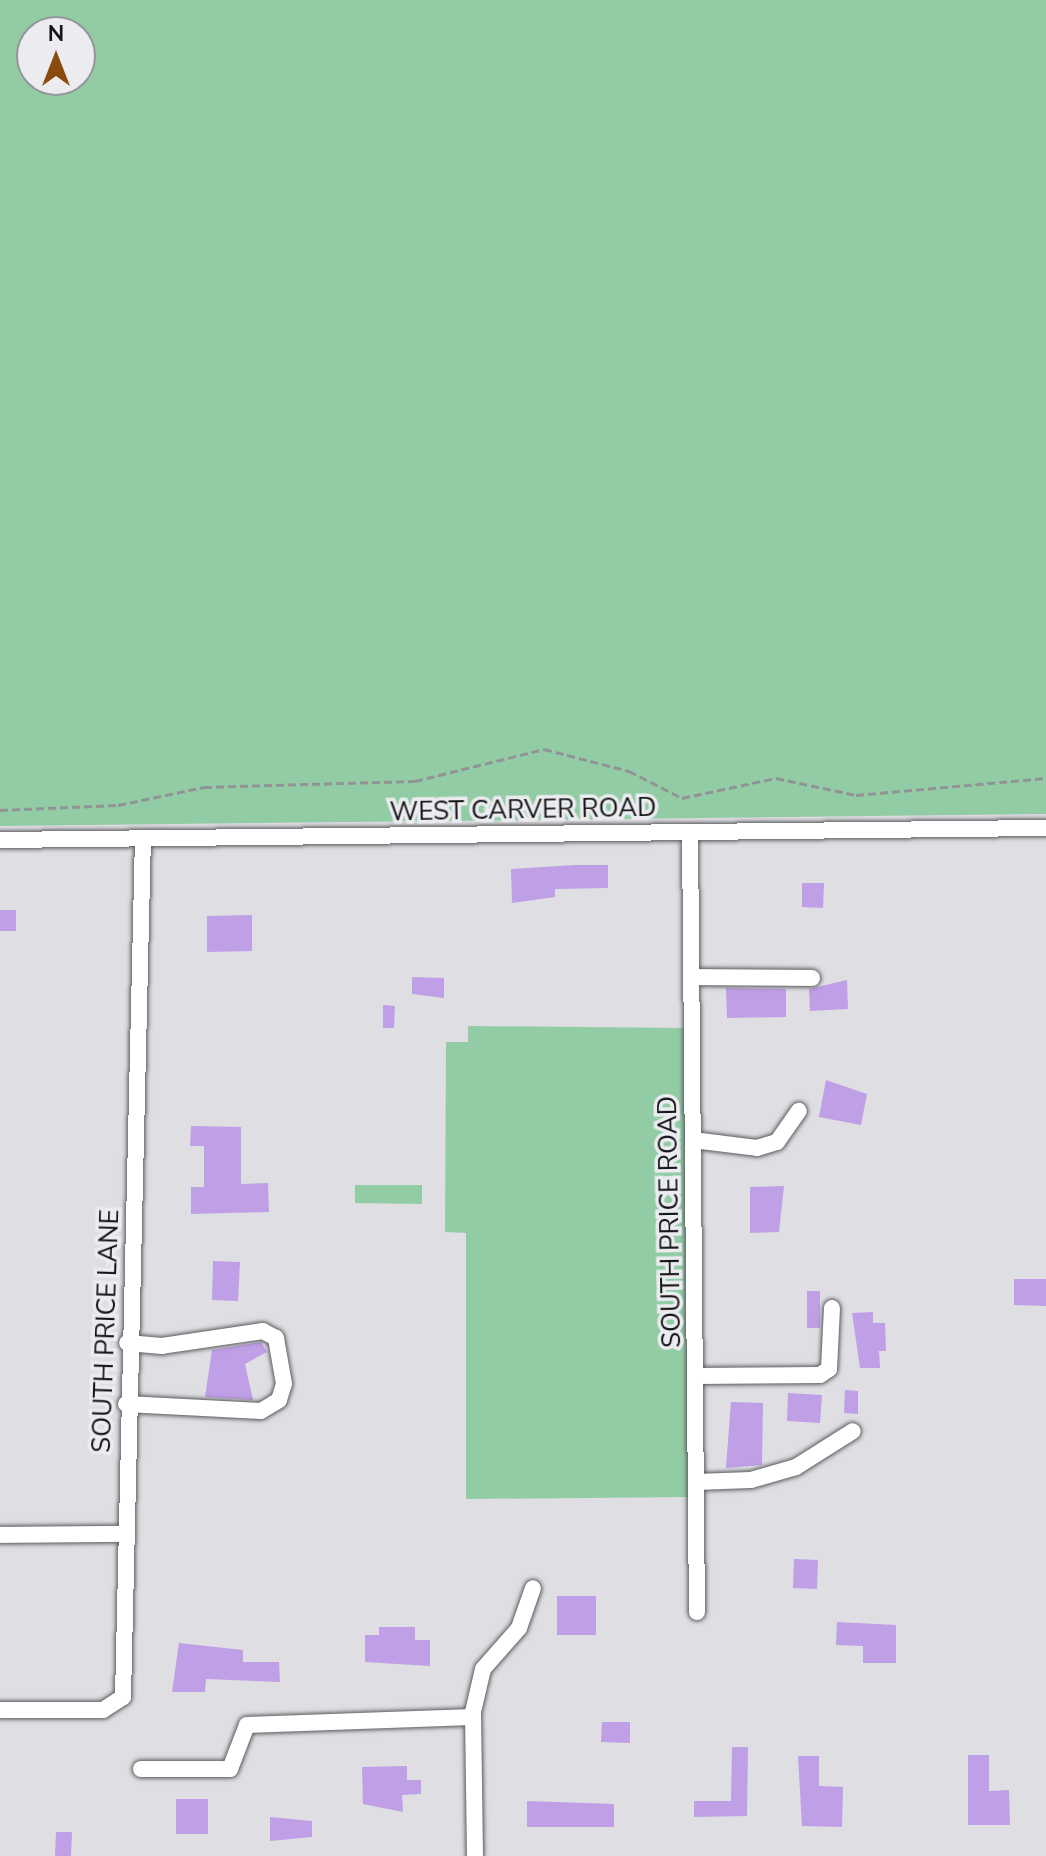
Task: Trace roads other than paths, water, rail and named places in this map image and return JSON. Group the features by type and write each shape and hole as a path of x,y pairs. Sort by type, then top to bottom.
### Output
{"street":[{"name":"WEST CARVER ROAD","path":"0,840 143,850 690,832 1046,828"},
{"name":"SOUTH PRICE ROAD","path":"690,832 697,1612"},
{"name":"SOUTH PRICE LANE","path":"0,1710 103,1710 123,1697 127,1343 140,1160 143,850"},
{"path":"692,977 812,978"},
{"path":"693,1140 757,1148 777,1142 799,1111"},
{"path":"695,1376 820,1375 829,1369 832,1308"},
{"path":"126,1404 261,1411 279,1400 284,1384 276,1338 263,1331 162,1346 127,1343"},
{"path":"696,1482 751,1480 796,1467 853,1431"},
{"path":"0,1535 126,1534"},
{"path":"475,1856 472,1717 483,1669 519,1628 533,1588"},
{"path":"141,1769 230,1769 247,1725 472,1717"}]}
